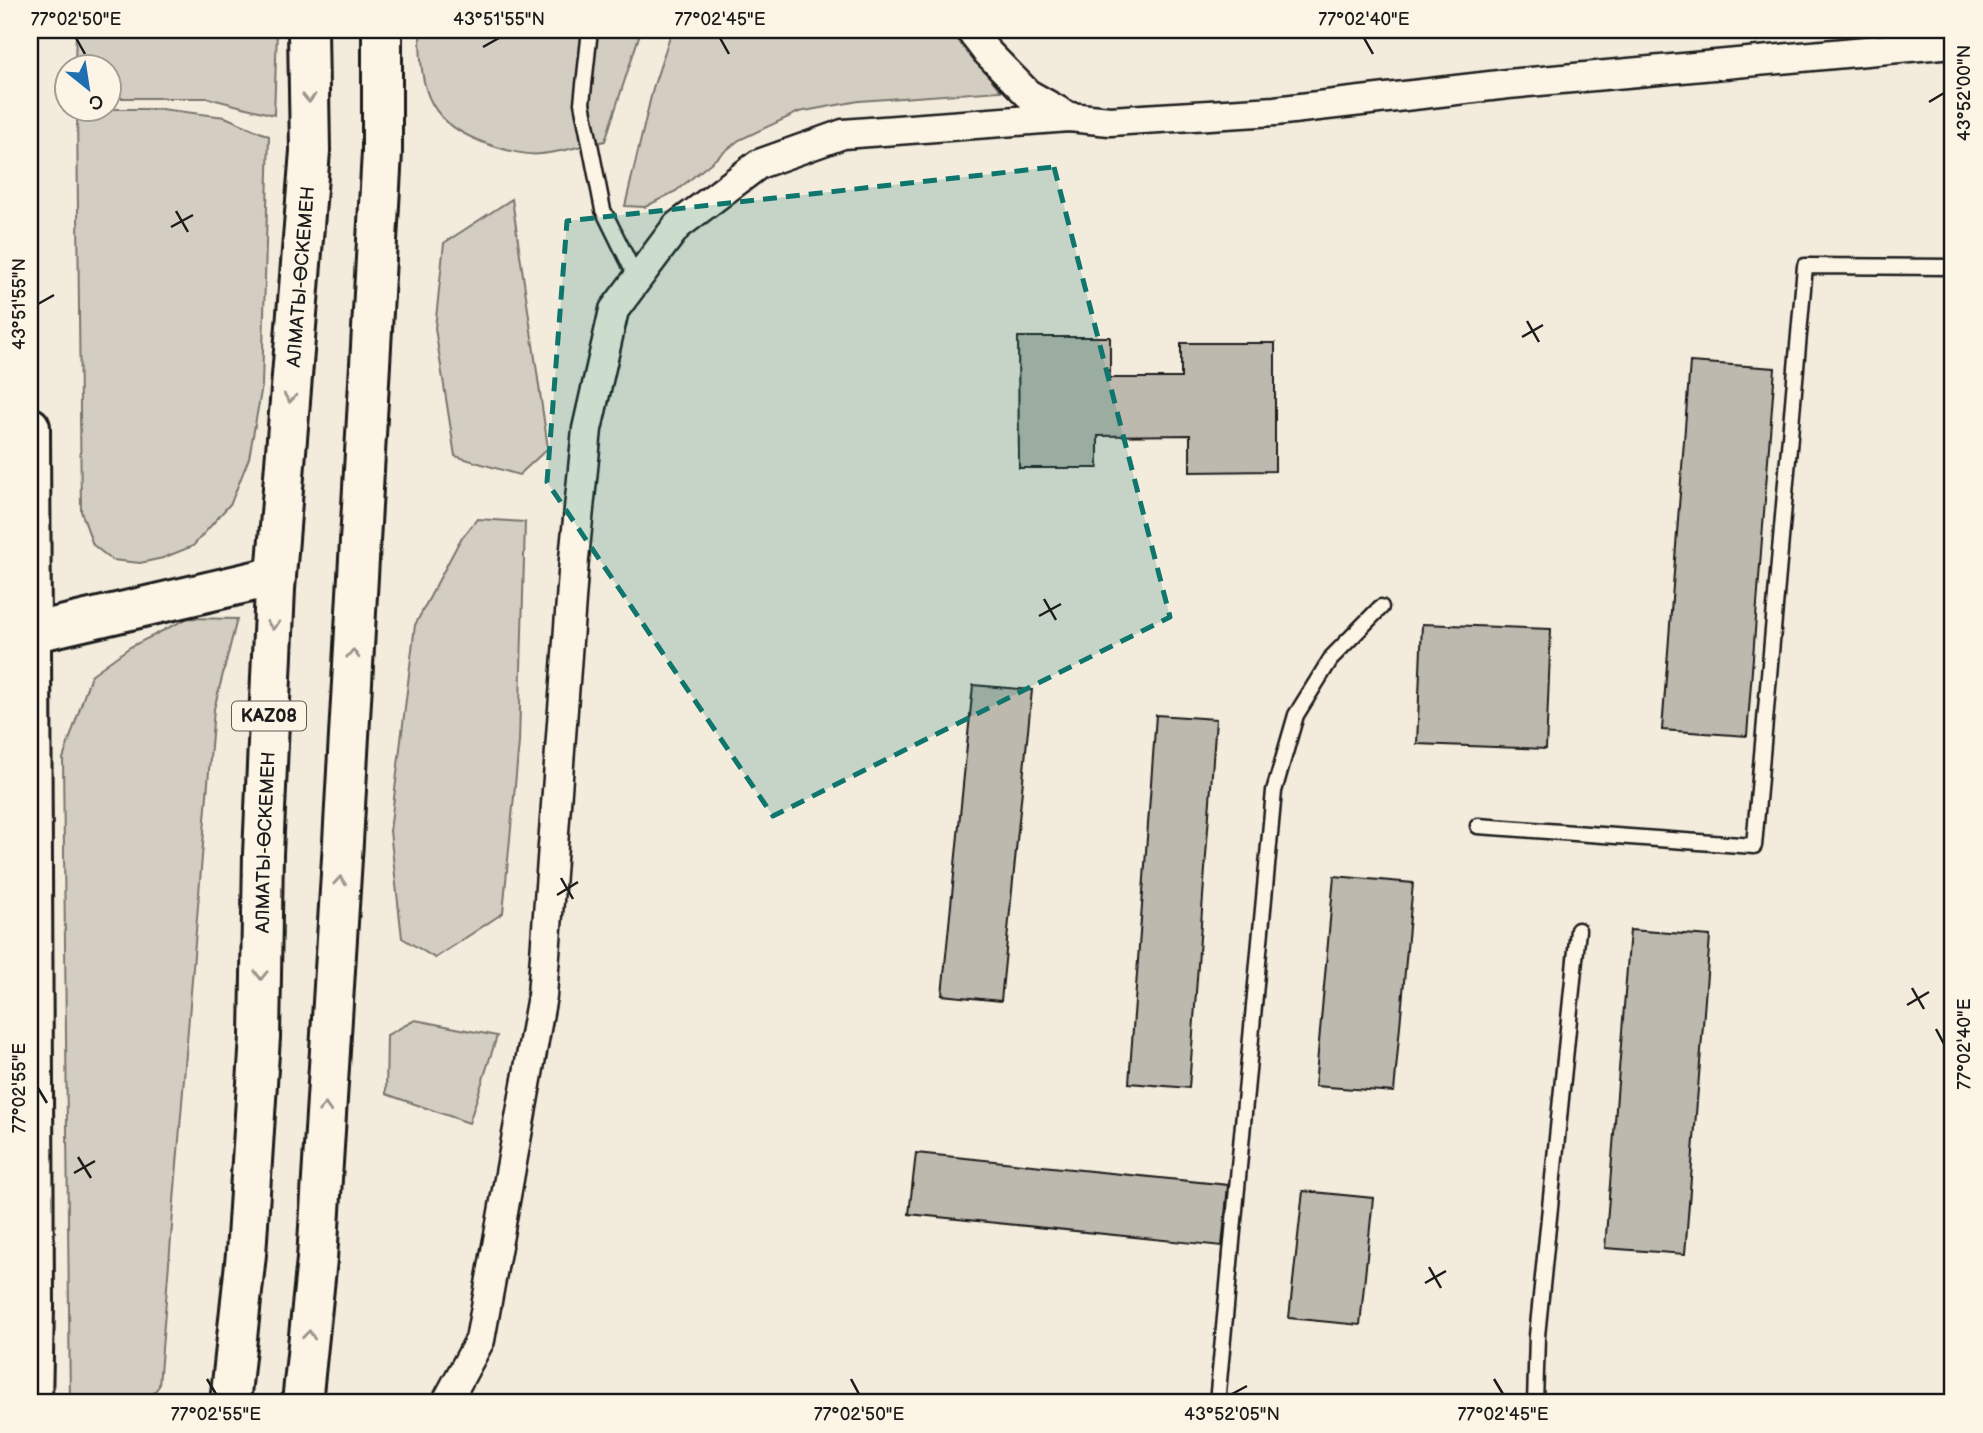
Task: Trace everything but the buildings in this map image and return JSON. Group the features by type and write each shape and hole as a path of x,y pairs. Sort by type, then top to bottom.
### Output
{"main road":[{"name":"АЛМАТЫ-ӨСКЕМЕН","path":"230,1403 246,1254 260,1037 263,854 276,576 310,151 308,30"},
{"path":"303,1403 317,1259 344,828 382,152 382,30"},
{"path":"30,427 32,1403"},
{"path":"32,633 276,576"}],"street":[{"path":"970,30 986,51 1028,94 1069,117"},
{"path":"446,1403 480,1340 542,996 574,559 587,429 614,310 677,226 759,164 843,134 1069,117 1110,121 1275,111 1508,84 1953,43"}],"lane":[{"path":"590,30 582,103 603,210 637,279"},
{"path":"1478,826 1754,846 1805,266 1953,267"},
{"path":"1217,1403 1275,790 1296,715 1332,657 1381,607"},
{"path":"1535,1403 1537,1336 1578,930"}],"highlighted area":[{"path":"1054,167 1170,617 773,816 547,482 567,221"}],"shaded area":[{"path":"76,30 277,30 274,115 208,98 122,98 122,52 75,52"},
{"path":"420,30 641,30 605,141 535,154 493,146 454,128 441,117 426,89 422,72"},
{"path":"672,30 951,30 1001,91 859,101 799,112 739,140 676,191 645,207 625,206 653,88"},
{"path":"122,109 161,109 225,117 269,136 262,386 249,458 231,503 193,546 163,558 140,563 112,560 93,545 81,511 77,122 122,122"},
{"path":"512,199 548,448 519,475 455,456 435,328 444,243"},
{"path":"477,519 525,522 519,743 503,913 435,958 402,938 390,831 415,625 459,542"},
{"path":"188,618 237,619 214,709 159,1386 146,1403 70,1403 63,759 91,675 130,647"},
{"path":"415,1020 497,1036 469,1123 386,1094 387,1035"}]}
